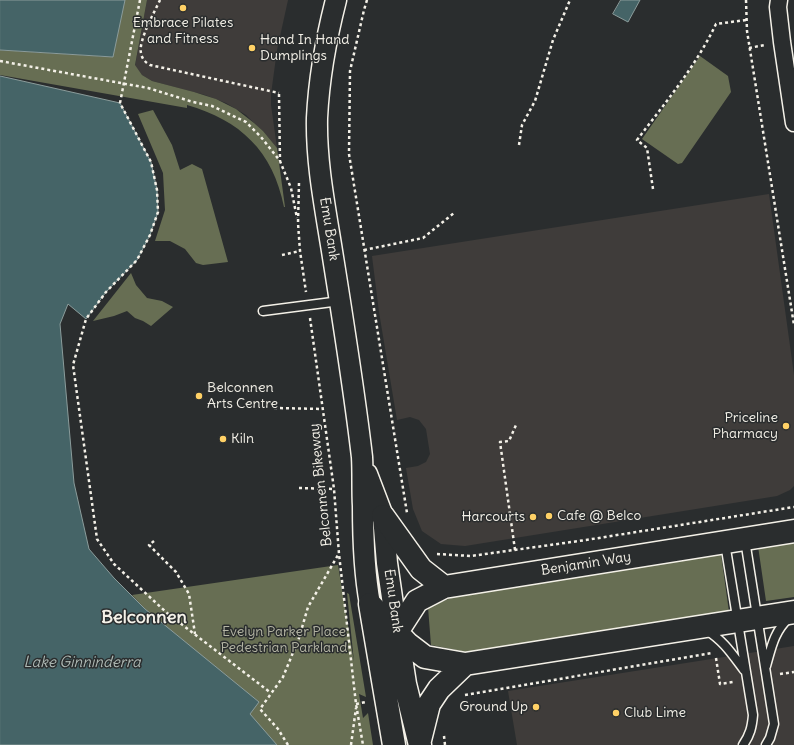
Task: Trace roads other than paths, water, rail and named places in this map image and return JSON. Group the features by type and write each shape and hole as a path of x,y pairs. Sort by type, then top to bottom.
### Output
{"main road":[{"path":"383,516 421,569 444,586"},
{"name":"Benjamin Way","path":"381,663 397,632 417,601 444,586 794,531"},
{"path":"370,604 408,644 425,657 465,664 794,613"},
{"name":"Emu Bank","path":"370,604 394,745"},
{"name":"Emu Bank","path":"397,632 405,684 420,744"},
{"path":"420,744 429,704 439,689 465,664"}],"street":[{"name":"Emu Bank","path":"336,0 327,33 320,77 317,118 318,153 322,190 340,301 362,459 363,527 367,586 370,604"},
{"path":"779,0 778,7 782,42 794,123"},
{"name":"Emu Bank","path":"362,459 383,516 397,632"}],"lane":[{"path":"263,311 340,301"},
{"path":"735,541 747,620 746,673 753,715 749,736 743,745"},
{"path":"735,541 747,620 765,670 774,724 770,738 766,745"},
{"path":"765,670 773,641 778,630 794,613"},
{"path":"700,627 717,636 746,673"}],"water":[{"path":"0,0 125,0 113,57 0,50"},
{"path":"621,0 640,0 628,22 613,14"},
{"name":"Lake Ginninderra","path":"0,76 120,103 151,162 157,190 158,212 150,235 137,260 106,292 86,319 68,304 60,324 74,483 89,549 114,578 145,609 259,702 250,714 277,745 0,745"}],"place":[{"name":"Embrace Pilates and Fitness","path":"183,8"},
{"name":"Hand In Hand Dumplings","path":"252,48"},
{"name":"Belconnen Arts Centre","path":"199,396"},
{"name":"Priceline Pharmacy","path":"786,426"},
{"name":"Kiln","path":"223,439"},
{"name":"Cafe @ Belco","path":"549,516"},
{"name":"Harcourts","path":"533,517"},
{"name":"Ground Up","path":"536,707"},
{"name":"Club Lime","path":"616,713"}],"district":[{"name":"Belconnen","path":"144,618"}],"park label":[{"name":"Evelyn Parker Place Pedestrian Parkland","path":"284,640"}]}
